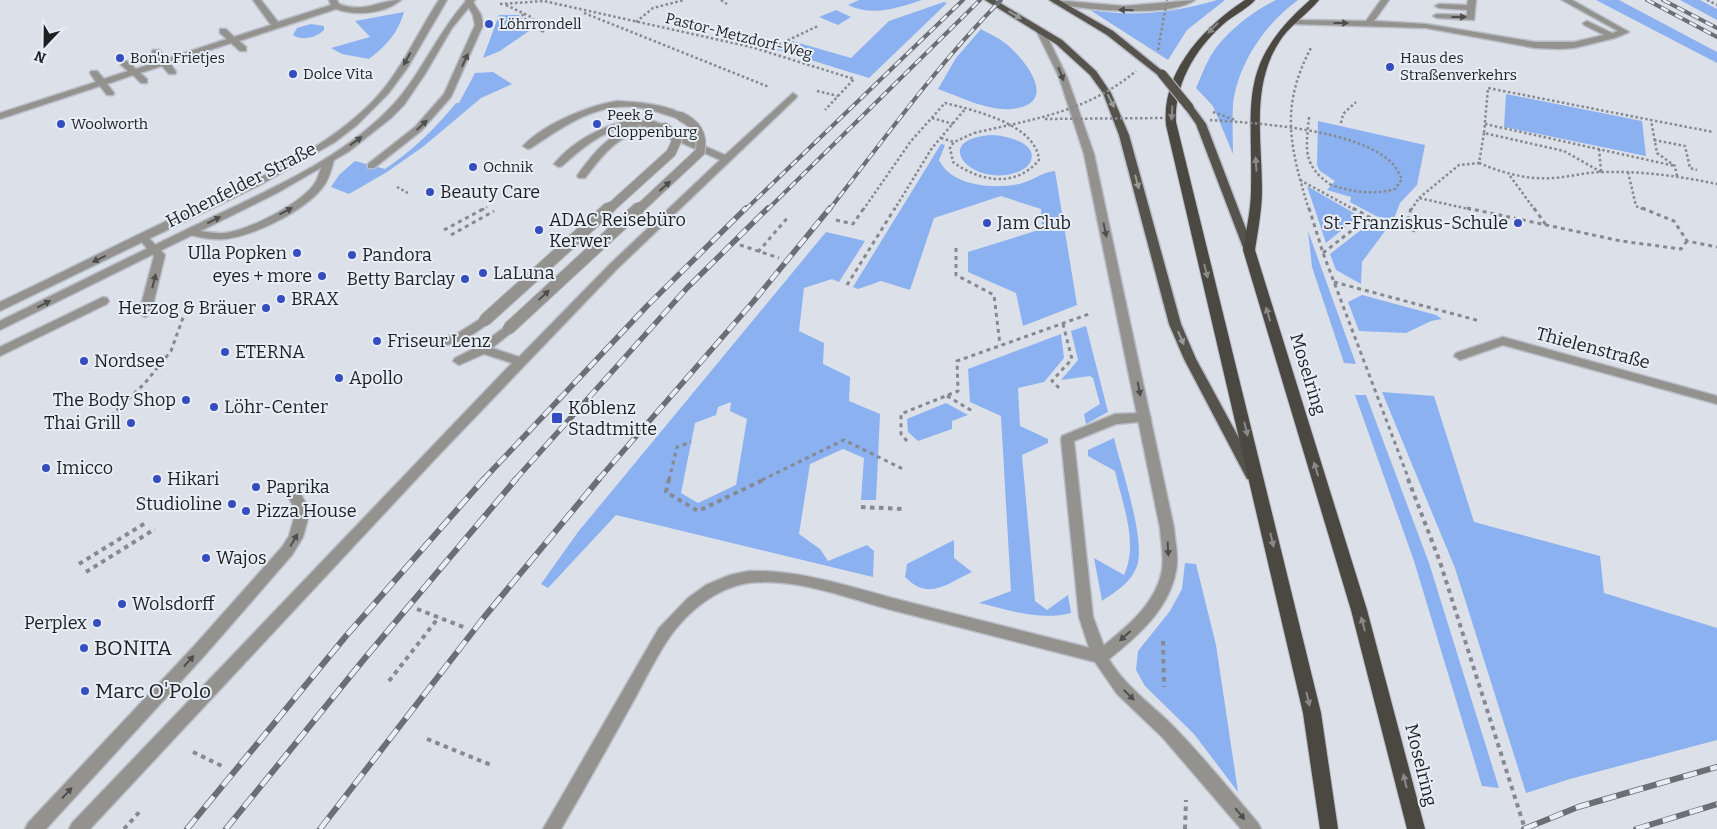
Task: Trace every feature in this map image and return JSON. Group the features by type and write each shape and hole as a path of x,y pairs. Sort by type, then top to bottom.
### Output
{"highway":[{"path":"1250,0 1229,13 1207,34 1192,54 1175,89 1171,113 1179,162 1261,493 1312,714 1329,829"},
{"path":"1249,250 1257,201 1255,94 1262,67 1266,57 1292,22 1315,0"},
{"name":"Moselring","path":"1249,250 1361,614 1397,747 1416,829"}],"main road":[{"path":"989,0 1040,30 1072,53 1093,73 1107,93 1116,112 1175,324 1190,359 1261,493"},
{"name":"Moselring","path":"1056,0 1110,34 1162,74 1189,107 1201,124 1249,250"}],"street":[{"path":"11,125 2,116 276,26 334,3 353,11 388,5 398,0"},
{"name":"Hohenfelder Straße","path":"0,307 286,167 341,131 374,104 390,86 431,17 444,0"},
{"path":"1056,0 1127,10 1155,8 1191,0"},
{"path":"1292,22 1426,26 1535,45 1559,46 1625,32 1566,0"},
{"path":"371,166 418,129 448,95 479,25 477,15 470,1"},
{"name":"Hohenfelder Straße","path":"0,326 297,179 330,160 372,128 407,96 452,21 470,1"},
{"path":"247,6 259,2 276,26"},
{"path":"1368,23 1383,3 1392,8"},
{"path":"1437,16 1471,18 1472,4 1439,6"},
{"path":"1587,23 1612,36"},
{"path":"1040,30 1063,77 1089,154 1167,528 1169,570 1164,591 1149,613 1124,638 1100,657"},
{"path":"223,31 243,49"},
{"path":"181,44 206,61"},
{"path":"156,52 172,72"},
{"path":"124,63 144,81"},
{"path":"94,73 110,93"},
{"path":"86,88 95,98"},
{"path":"78,829 613,267 793,96"},
{"path":"49,100 56,110"},
{"path":"459,361 483,349 509,328 696,156 703,144 702,136 693,123 680,116 620,110 600,113 574,125 532,149"},
{"path":"560,164 577,146 606,129 640,121 652,122 727,159"},
{"path":"437,344 462,336 485,320 671,153 678,140 662,128 629,130 617,136 602,150 582,176"},
{"path":"190,232 215,236 234,235 286,211 316,189 325,176 330,160"},
{"path":"142,238 160,255 144,313"},
{"path":"0,352 103,301"},
{"name":"Thielenstraße","path":"1460,356 1503,341 1717,400"},
{"path":"483,349 521,362"},
{"path":"1145,418 1115,418 1067,439 1086,617 1107,671 1126,693 1190,755 1252,829"},
{"path":"34,829 200,650 287,551 296,537 303,511 292,491"},
{"path":"552,829 664,633 685,610 728,581 748,577 782,578 1100,657"}],"path":[{"path":"509,0 505,4 531,17 545,34 527,22 522,14"},
{"path":"635,22 653,8 684,0"},
{"path":"720,0 727,4"},
{"path":"1152,54 1158,48 1167,0"},
{"path":"1707,0 1717,5"},
{"name":"Pastor-Metzdorf-Weg","path":"500,4 544,1 574,10 764,51 854,79 825,110"},
{"path":"574,10 793,96"},
{"path":"1332,23 1310,49 1299,70 1291,100 1291,138 1300,179 1323,253 1440,562 1525,829"},
{"path":"764,51 818,26"},
{"path":"836,220 854,224 911,141 945,103 1008,121 1034,145 1039,160 1028,172 1017,177 1003,179 982,178 965,171 953,162 950,148 954,142 974,133 1045,119 1101,98 1116,88 1140,67"},
{"path":"1479,163 1488,88 1713,132"},
{"path":"1341,123 1343,114 1356,102"},
{"path":"847,285 932,148 966,108"},
{"path":"1207,120 1240,122 1326,135 1362,144 1387,157 1396,166 1402,179 1395,188 1374,193 1360,193 1331,185 1314,174 1310,168 1308,143 1309,117"},
{"path":"932,118 953,124"},
{"path":"1045,119 1171,119"},
{"path":"1651,120 1657,153 1675,166 1677,176"},
{"path":"1485,124 1675,166"},
{"path":"1484,133 1564,151 1601,172"},
{"path":"941,138 954,142"},
{"path":"1654,140 1685,146 1690,168 1697,170"},
{"path":"1599,149 1601,172"},
{"path":"1406,228 1412,206 1459,165 1479,163 1509,175 1546,178 1601,172 1628,172 1677,176 1717,184"},
{"path":"1628,172 1636,206 1674,221 1687,241 1717,248"},
{"path":"1509,175 1546,225"},
{"path":"1300,179 1369,217 1415,231"},
{"path":"397,187 408,193"},
{"path":"1419,198 1621,241 1681,249 1687,241"},
{"path":"444,230 487,206"},
{"path":"451,235 494,211"},
{"path":"758,252 789,216"},
{"path":"1323,253 1369,217"},
{"path":"740,245 779,258"},
{"path":"956,248 956,276 994,295 1000,345"},
{"path":"1334,282 1486,323"},
{"path":"111,416 146,383 171,351 185,312"},
{"path":"959,402 957,361 1092,314"},
{"path":"1059,388 1052,381 1072,359 1063,324"},
{"path":"1367,371 1374,372"},
{"path":"907,440 901,434 901,414 958,391"},
{"path":"946,396 974,412"},
{"path":"691,442 677,447 666,492 698,511 844,440 905,470"},
{"path":"861,507 903,510"},
{"path":"78,564 147,521"},
{"path":"85,572 154,529"},
{"path":"417,609 466,628"},
{"path":"389,681 439,617"},
{"path":"1163,637 1164,692"},
{"path":"428,739 491,765"},
{"path":"187,759 193,752 224,767"},
{"path":"124,829 149,801"}],"shaded area":[{"path":"859,0 922,0 876,11 857,9 848,5"},
{"path":"1217,0 1225,0 1187,30 1168,60 1090,10 1122,13 1170,11"},
{"path":"1276,0 1298,0 1275,20 1255,45 1247,59 1236,89 1233,104 1233,154 1213,106 1196,88 1209,59 1221,41 1247,18"},
{"path":"1596,0 1619,0 1717,52 1717,63"},
{"path":"1680,0 1700,0 1717,9 1717,20"},
{"path":"944,2 947,3 869,78 775,49 792,41 851,58 889,21"},
{"path":"836,10 851,17 838,25 819,17"},
{"path":"404,12 391,38 369,59 342,54 331,48 370,37 355,21"},
{"path":"499,15 519,15 529,31 500,51 483,58"},
{"path":"311,24 324,26 324,30 309,38 293,35 297,28"},
{"path":"981,29 1005,43 1029,70 1037,90 1034,99 1027,105 1012,109 993,108 938,89 956,58"},
{"path":"493,72 512,84 481,98 424,146 387,172 349,194 331,187 339,175 355,161 385,169 405,155 440,122 456,103 459,103 475,73"},
{"path":"1506,94 1642,121 1646,156 1504,127"},
{"path":"1318,121 1425,145 1417,185 1400,203 1393,221 1376,216 1350,202 1351,197 1327,190 1335,181 1320,171 1317,165"},
{"path":"993,135 1013,139 1026,146 1032,156 1030,163 1018,172 1001,175 985,174 972,169 964,161 960,153 963,144 973,138"},
{"path":"941,144 945,145 939,160 945,169 953,176 974,184 1009,186 1055,171 1077,305 1023,326 1016,293 968,272 968,252 1042,229 1041,209 1001,196 934,218 910,290 881,281 858,289 853,287"},
{"path":"1307,186 1359,216 1326,243"},
{"path":"1370,223 1385,231 1362,262 1361,284 1336,270 1330,254"},
{"path":"1308,231 1356,364 1344,363 1312,267"},
{"path":"826,232 865,241 839,282 832,279 804,288 799,331 824,343 823,364 850,377 849,401 880,414 876,500 861,500 864,458 843,449 810,464 799,534 820,549 828,561 867,545 874,551 873,577 616,515 548,588 541,584 578,532","holes":["731,402 730,411 747,419 736,485 698,503 681,493 695,423 716,415 718,407"]},
{"path":"1362,295 1436,315 1442,319 1431,321 1406,333 1359,331 1348,302"},
{"path":"1086,326 1108,412 1086,424 1084,414 1100,404 1093,378 1090,376 1061,380 1078,360 1071,331"},
{"path":"1061,334 1064,358 1044,382 1018,388 1020,426 1048,439 1048,443 1022,455 1035,601 1047,610 1068,595 1071,613 1048,616 1013,611 979,603 1011,591 1001,416 970,402 968,369"},
{"path":"1382,392 1434,396 1474,522 1600,556 1604,593 1717,628 1717,740 1570,779 1526,793 1455,568"},
{"path":"1355,395 1366,395 1429,563 1499,788 1482,786 1414,561"},
{"path":"946,403 968,415 952,421 952,429 918,441 908,432 907,419"},
{"path":"1114,438 1136,522 1139,554 1137,566 1131,577 1102,601 1094,558 1124,575 1130,550 1130,536 1115,471 1088,456 1088,450"},
{"path":"954,540 954,558 972,572 946,585 930,589 922,588 905,577 907,564"},
{"path":"1185,563 1196,564 1216,645 1238,792 1194,734 1145,686 1136,670 1138,651 1170,611 1182,589"}],"railway":[{"path":"745,210 963,0"},
{"path":"767,210 980,0"},
{"path":"829,210 933,76 1001,0"},
{"path":"1647,0 1717,37"},
{"path":"1663,0 1717,28"},
{"path":"483,480 647,306 746,208"},
{"path":"515,480 687,288 768,208"},
{"path":"598,480 753,302 830,208"},
{"path":"187,829 346,636 484,479"},
{"path":"226,829 365,658 516,479"},
{"path":"320,829 485,616 599,479"},
{"path":"1524,829 1578,807 1717,767"},
{"path":"1636,829 1717,804"}],"place":[{"name":"Löhrrondell","path":"489,24"},
{"name":"Bon'n Frietjes","path":"120,58"},
{"name":"Haus des Straßenverkehrs","path":"1390,67"},
{"name":"Dolce Vita","path":"293,74"},
{"name":"Woolworth","path":"61,124"},
{"name":"Peek & Cloppenburg","path":"597,124"},
{"name":"Ochnik","path":"473,167"},
{"name":"Beauty Care","path":"430,192"},
{"name":"Jam Club","path":"987,223"},
{"name":"St.-Franziskus-Schule","path":"1518,223"},
{"name":"ADAC Reisebüro Kerwer","path":"539,230"},
{"name":"Ulla Popken","path":"297,253"},
{"name":"Pandora","path":"352,255"},
{"name":"LaLuna","path":"483,273"},
{"name":"eyes + more","path":"322,276"},
{"name":"Betty Barclay","path":"465,279"},
{"name":"BRAX","path":"281,299"},
{"name":"Herzog & Bräuer","path":"266,308"},
{"name":"Friseur Lenz","path":"377,341"},
{"name":"ETERNA","path":"225,352"},
{"name":"Nordsee","path":"84,361"},
{"name":"Apollo","path":"339,378"},
{"name":"The Body Shop","path":"186,400"},
{"name":"Löhr-Center","path":"214,407"},
{"name":"Koblenz Stadtmitte","path":"557,418"},
{"name":"Thai Grill","path":"131,423"},
{"name":"Imicco","path":"46,468"},
{"name":"Hikari","path":"157,479"},
{"name":"Paprika","path":"256,487"},
{"name":"Studioline","path":"232,504"},
{"name":"Pizza House","path":"246,511"},
{"name":"Wajos","path":"206,558"},
{"name":"Wolsdorff","path":"122,604"},
{"name":"Perplex","path":"97,623"},
{"name":"BONITA","path":"84,648"},
{"name":"Marc O'Polo","path":"85,691"}]}
